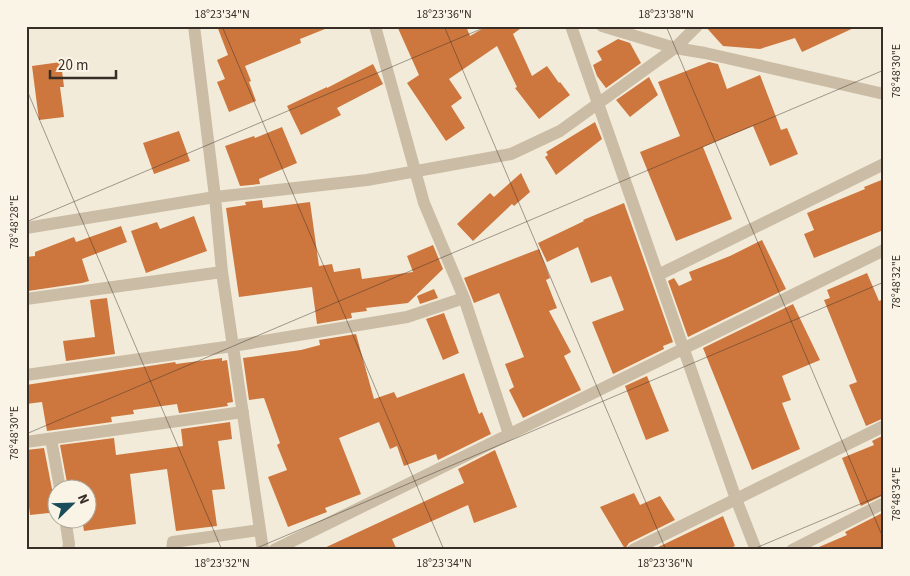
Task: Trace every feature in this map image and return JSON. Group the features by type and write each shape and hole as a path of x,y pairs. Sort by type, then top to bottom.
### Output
{"street":[{"path":"194,26 215,197 222,272 263,550"},
{"path":"375,26 424,203 464,298 509,434"},
{"path":"571,26 736,499 756,550"},
{"path":"602,26 675,48 884,94"},
{"path":"26,228 215,197 367,180 511,154 560,131 675,48 697,26"},
{"path":"658,274 884,164"},
{"path":"274,550 884,250"},
{"path":"26,299 222,272"},
{"path":"26,375 233,346 407,317 464,298"},
{"path":"26,442 243,412"},
{"path":"633,550 884,426"},
{"path":"51,438 58,478"},
{"path":"792,550 884,503"},
{"path":"67,528 68,550"},
{"path":"172,550 173,542 260,530"}],"building":[{"path":"217,26 330,27 300,39 301,43 245,66 256,101 229,112 217,82 225,79 217,60 228,55"},
{"path":"397,26 466,26 470,36 487,26 524,26 513,34 532,76 547,66 570,95 539,119 515,88 517,87 497,46 449,79 462,98 451,106 465,128 446,141 407,83 419,75"},
{"path":"705,26 858,26 802,52 795,38 760,49 723,46"},
{"path":"618,39 630,43 641,63 606,88 597,76 593,65 602,60 597,51"},
{"path":"61,62 64,87 60,87 64,117 39,120 32,66"},
{"path":"709,62 718,64 727,89 760,75 781,130 787,128 798,154 770,166 753,126 703,147 732,219 676,241 640,152 680,136 658,82"},
{"path":"373,64 383,84 337,108 341,115 301,135 287,106"},
{"path":"649,77 658,95 630,117 616,100"},
{"path":"595,122 602,139 556,175 545,157 548,155 546,152"},
{"path":"282,127 297,163 259,179 260,184 240,186 225,146 254,136 255,138"},
{"path":"179,131 190,161 154,174 143,143"},
{"path":"521,173 530,192 514,206 512,204 473,241 457,224 490,193 494,197"},
{"path":"884,179 884,234 881,231 814,258 804,234 814,230 807,213"},
{"path":"262,200 263,208 310,202 319,266 332,264 334,272 360,268 362,279 413,272 407,256 433,245 443,269 408,303 366,308 367,311 351,313 352,318 317,324 312,287 239,297 226,208 246,205 245,202"},
{"path":"624,203 673,342 663,346 664,349 613,374 592,322 624,310 611,276 591,283 578,247 547,262 538,243 583,220"},
{"path":"194,216 207,251 146,273 131,231 157,222 160,229"},
{"path":"121,226 127,242 82,259 89,281 28,291 26,257 35,256 35,252 74,237 76,242"},
{"path":"762,240 786,289 688,337 668,281 674,278 679,286 692,280 689,272 730,256"},
{"path":"539,249 550,278 546,280 557,308 549,311 571,352 564,356 581,390 523,418 509,390 514,387 505,364 524,357 499,293 474,303 464,278"},
{"path":"867,273 879,301 884,299 884,418 866,426 849,385 857,382 824,300 830,298 827,290"},
{"path":"434,289 438,298 420,304 417,296"},
{"path":"107,298 115,354 66,361 63,341 95,337 90,300"},
{"path":"793,304 820,360 782,376 791,400 782,403 800,449 752,470 703,348"},
{"path":"444,313 459,353 443,360 426,319"},
{"path":"356,334 374,399 394,392 397,398 464,373 479,414 482,412 491,434 438,460 436,454 404,466 397,446 390,449 379,422 339,438 361,494 325,508 327,512 288,527 268,477 287,470 277,445 280,443 264,398 249,400 243,358 301,350 320,345 319,340"},
{"path":"222,358 222,361 227,360 233,402 227,403 228,406 179,413 177,404 133,410 134,414 111,417 112,422 47,431 42,402 26,404 26,385 175,362 176,364"},
{"path":"647,376 669,431 646,440 625,386"},
{"path":"230,422 232,439 218,441 225,489 212,490 217,526 176,531 167,469 130,474 136,524 84,531 84,528 98,528 98,478 66,478 60,445 114,438 116,455 183,446 181,429"},
{"path":"884,435 884,495 861,506 842,458 874,445 872,441"},
{"path":"44,448 50,478 48,478 48,513 30,515 28,499 26,499 26,450"},
{"path":"495,450 517,507 474,523 468,505 392,539 397,550 320,550 464,483 458,469"},
{"path":"634,493 640,505 660,496 675,520 629,543 625,549 600,507"},
{"path":"884,512 884,550 812,550 847,535 845,532"},
{"path":"723,516 735,546 726,550 652,550"}]}
